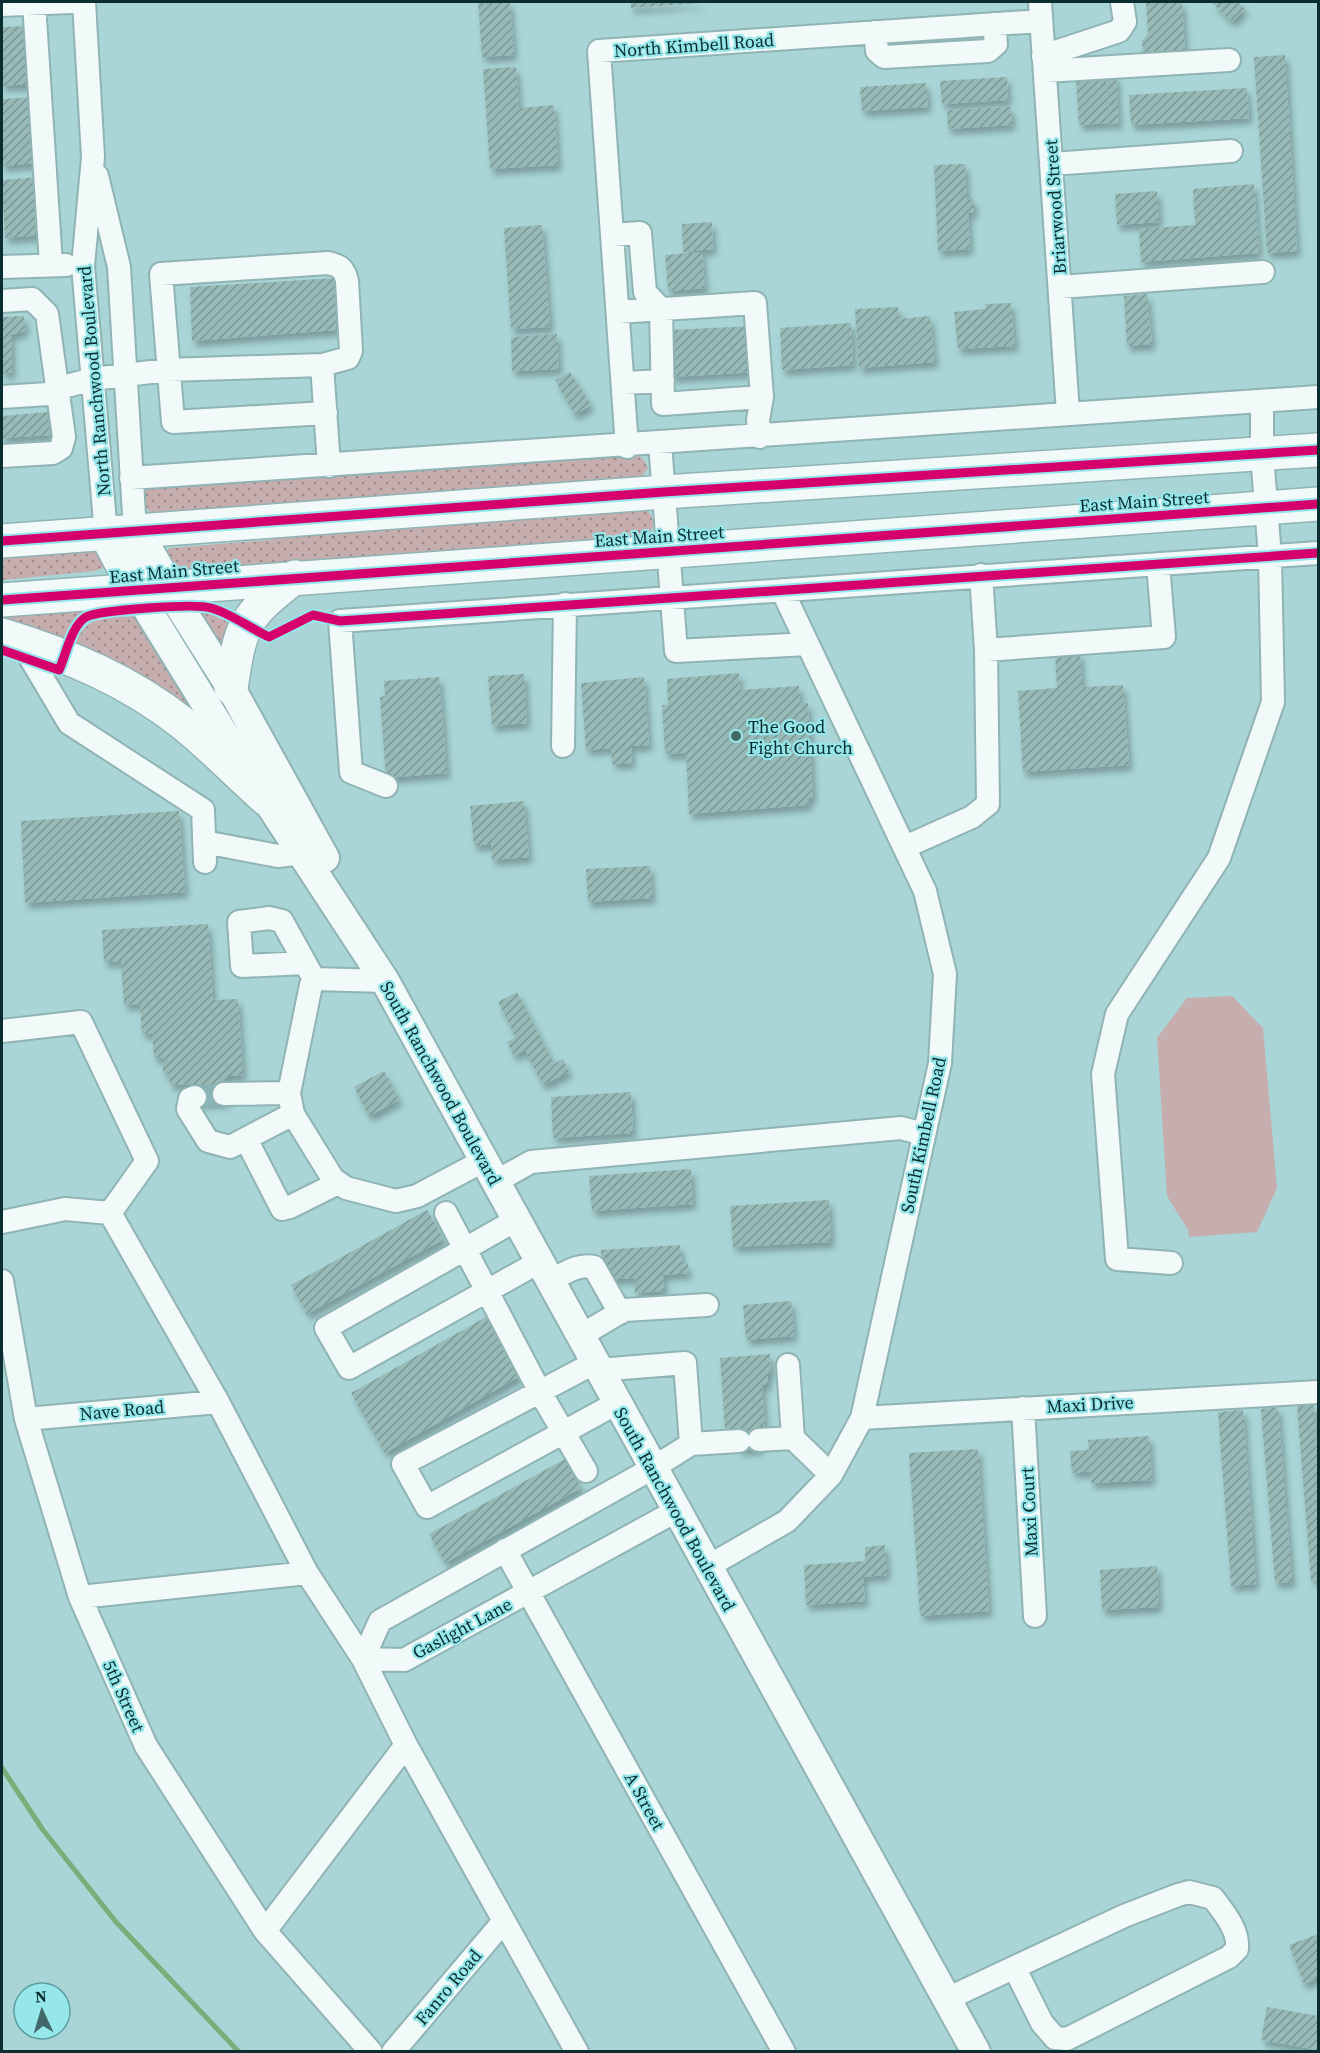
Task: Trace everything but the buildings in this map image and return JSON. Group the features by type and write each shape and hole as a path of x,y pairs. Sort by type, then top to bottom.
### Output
{"highway":[{"path":"2,541 664,492 1318,450"},
{"name":"East Main Street","path":"2,600 1318,504"},
{"path":"120,533 152,589"},
{"path":"231,688 244,626 261,604 295,577"},
{"path":"14,639 66,655 116,679 153,702 185,726 266,799"}],"main road":[{"name":"South Ranchwood Boulevard","path":"152,589 231,688 339,884 380,973 976,2052"},
{"name":"South Ranchwood Boulevard","path":"152,589 266,799 380,973"}],"street":[{"path":"2,5 71,2"},
{"name":"North Ranchwood Boulevard","path":"84,2 93,157 83,272 93,379 120,533"},
{"path":"1044,63 1119,31 1125,22 1122,2"},
{"path":"34,3 51,264"},
{"name":"Briarwood Street","path":"1041,11 1068,413"},
{"name":"North Kimbell Road","path":"627,447 599,51 994,24 1041,11"},
{"path":"1044,63 1229,60"},
{"path":"1052,164 1231,151"},
{"name":"North Ranchwood Boulevard","path":"93,157 119,275 131,478 120,533"},
{"path":"612,236 640,233 645,292 661,309 663,404 762,397"},
{"path":"2,397 48,394 59,388 93,379 125,374 167,370 322,364 348,358 351,351 347,281 344,270 328,263 161,274 167,370 173,422 326,413"},
{"path":"2,267 51,264 83,272 119,275"},
{"path":"614,267 643,265"},
{"path":"1060,287 1263,272"},
{"path":"2,301 32,299 47,314 64,437 61,448 53,453 2,456"},
{"path":"618,312 755,303 762,397 758,420 760,437"},
{"path":"322,364 329,466"},
{"path":"623,383 663,381"},
{"path":"131,478 627,447 1068,413 1318,397"},
{"path":"1171,1263 1117,1259 1103,1074 1117,1014 1219,858 1273,702 1270,557 1262,454 1262,401"},
{"path":"674,403 664,492 676,651 807,644"},
{"path":"386,786 351,772 340,621 672,596 1318,553"},
{"path":"986,650 1164,637 1158,564"},
{"path":"904,847 972,817 988,804 986,650 981,575"},
{"name":"South Kimbell Road","path":"707,1568 787,1521 831,1474 862,1418 940,1063 945,974 925,891 782,590"},
{"path":"563,746 565,604"},
{"path":"14,639 31,659 69,723 203,810 204,852 278,856 302,853"},
{"path":"380,973 310,971 311,985 291,1104 338,1183 346,1188 396,1201 489,1172 531,1162 901,1128 924,1134"},
{"path":"2,1031 81,1022 147,1161 110,1213"},
{"path":"224,1094 291,1104"},
{"path":"195,1097 190,1099 188,1109 207,1141 230,1147 246,1139 291,1104"},
{"path":"246,1139 282,1209 338,1183"},
{"path":"2,1222 65,1209 110,1213"},
{"path":"110,1213 218,1402 307,1573 363,1659 406,1745 577,2052"},
{"path":"446,1213 540,1392 586,1471"},
{"path":"516,1220 326,1328 349,1368 486,1292 544,1271 586,1264 594,1267 620,1313"},
{"name":"5th Street","path":"2,1281 26,1419 80,1597 146,1746 265,1931 371,2052"},
{"path":"580,1336 624,1310 707,1305"},
{"path":"617,1403 427,1507 403,1464 540,1392 596,1366 685,1363 691,1444"},
{"path":"788,1365 793,1438 831,1474"},
{"name":"Maxi Drive","path":"862,1418 1318,1392"},
{"name":"Nave Road","path":"26,1419 218,1402"},
{"name":"Maxi Court","path":"1023,1408 1035,1616"},
{"path":"363,1659 380,1621 653,1468 691,1444 793,1438"},
{"name":"Gaslight Lane","path":"363,1659 404,1660 676,1511"},
{"name":"A Street","path":"505,1550 784,2052"},
{"path":"80,1597 307,1573"},
{"path":"265,1931 406,1745"},
{"path":"947,1999 1124,1916 1189,1892 1214,1898 1232,1925 1238,1942 1238,1949 1229,1957 1067,2039 1055,2038 1042,2023 1015,1969"},
{"name":"Fanro Road","path":"393,2052 503,1922"}],"shaded area":[{"path":"637,454 648,468 635,486 160,518 148,509 144,502 146,488"},
{"path":"643,508 651,515 654,525 645,540 174,575 157,556 170,548 269,540 330,526"},
{"path":"89,542 111,565 95,571 2,580 2,549"},
{"path":"96,609 79,618 69,633 65,647 2,625 2,610"},
{"path":"210,612 234,626 225,656 194,613"},
{"path":"143,616 228,752 73,649 78,637 92,622 110,617"},
{"path":"1232,996 1263,1028 1277,1188 1257,1232 1189,1237 1188,1230 1167,1196 1157,1038 1187,998"}],"waterway":[{"path":"2,1768 43,1830 116,1922 239,2052"}],"tunnel":[{"path":"195,1097 224,1094"}],"cycle path":[{"path":"2,541 664,492 1318,450"},
{"path":"2,600 1318,504"},
{"path":"2,650 59,670 76,627 86,617 94,614 148,608 187,606 211,608 269,637 313,615 340,621 1318,553"}],"place":[{"name":"The Good Fight Church","path":"736,736"}]}
